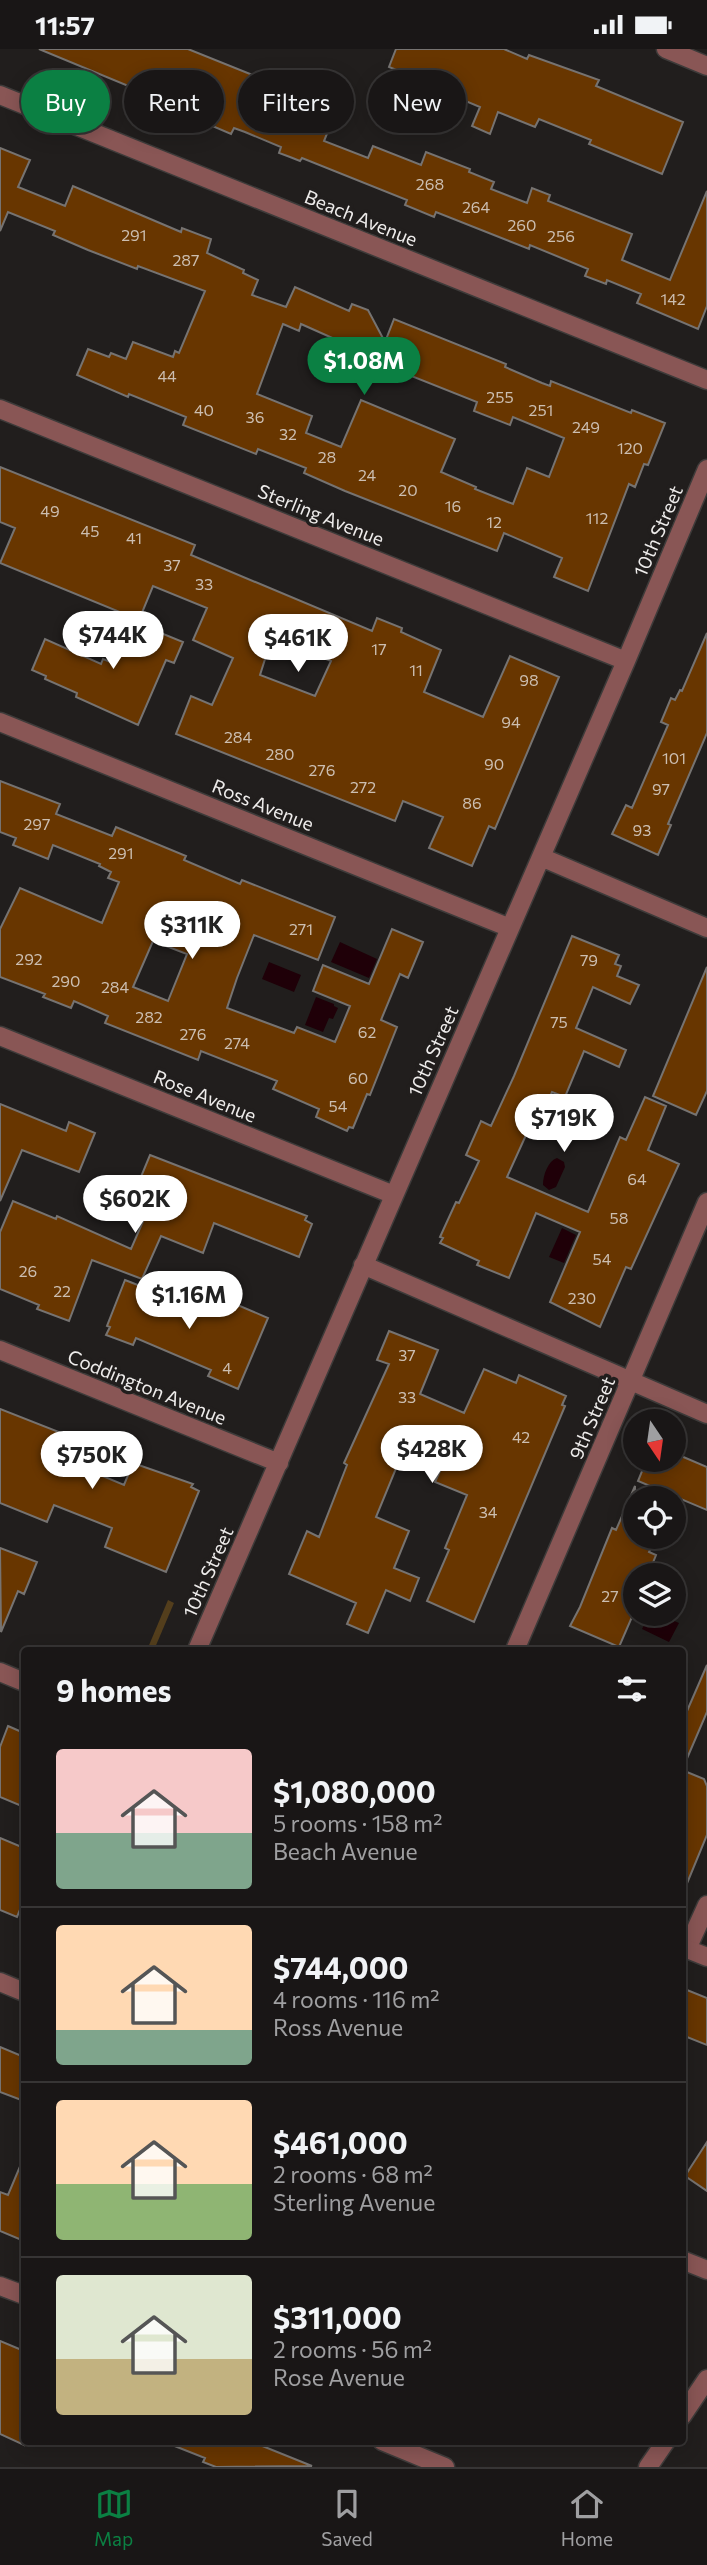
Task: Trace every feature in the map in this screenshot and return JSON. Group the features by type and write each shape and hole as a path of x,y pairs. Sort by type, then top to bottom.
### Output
{"street":[{"path":"666,49 707,65"},
{"name":"Beach Avenue","path":"0,95 707,380"},
{"name":"Sterling Avenue","path":"0,408 626,661"},
{"name":"10th Street","path":"198,1647 707,469"},
{"name":"Ross Avenue","path":"0,722 510,928"},
{"path":"541,857 707,927"},
{"name":"Rose Avenue","path":"0,1036 394,1195"},
{"name":"9th Street","path":"516,1647 707,1202"},
{"path":"363,1265 707,1414"},
{"name":"Coddington Avenue","path":"0,1350 279,1463"},
{"path":"0,1672 21,1681"},
{"path":"686,1946 707,1905"},
{"path":"686,1948 707,1957"},
{"path":"0,1982 21,1991"},
{"path":"686,2262 707,2270"},
{"path":"0,2285 21,2294"},
{"path":"686,2410 707,2379"},
{"path":"392,2445 445,2467"},
{"path":"648,2467 663,2445"}],"shaded area":[{"path":"340,942 377,959 369,978 331,962"},
{"path":"269,962 301,975 294,992 262,979"},
{"path":"316,997 338,1008 333,1019 329,1018 323,1032 305,1025"},
{"path":"557,1158 564,1162 565,1167 556,1187 549,1190 543,1185 544,1177 549,1165"},
{"path":"562,1228 576,1235 564,1263 549,1257"},
{"path":"168,1600 174,1603 155,1647 148,1647"},
{"path":"644,1626 677,1626 669,1642 642,1629"}],"building":[{"path":"39,49 188,49 240,70 238,70 238,129 234,128 231,134 224,131 224,70 124,70 124,84 110,78 110,70 90,70"},
{"path":"396,49 504,49 527,59 529,55 599,80 596,86 683,122 662,174 589,144 591,140 539,119 535,127 498,112 490,134 472,126 480,107 466,101 466,70 396,70 389,67"},
{"path":"247,133 327,133 324,141 368,158 373,146 421,165 426,152 470,169 469,172 494,182 491,189 527,203 532,188 550,195 548,201 632,234 622,260 670,280 707,191 707,306 698,329 637,303 641,294 607,280 606,284 585,276 588,269 530,245 529,249 436,212 434,217 405,205 407,200 302,158 300,161 279,153 281,147"},
{"path":"0,148 30,160 18,187 65,206 73,186 181,232 182,228 211,239 207,253 244,270 243,273 258,280 252,295 286,307 295,287 349,311 352,304 368,310 385,342 394,319 506,364 505,367 542,383 550,386 551,381 631,413 632,410 665,423 648,465 644,464 635,487 629,484 588,591 554,577 562,558 504,533 497,551 345,491 304,473 306,468 258,449 256,454 183,425 186,417 129,394 128,397 77,375 88,349 109,357 111,353 126,359 133,342 173,357 175,351 179,353 205,291 88,250 53,235 55,231 8,212 0,231","holes":["283,324 299,331 301,324 337,340 335,345 339,347 335,356 391,377 394,369 477,402 474,411 510,425 513,417 564,438 549,477 527,468 513,504 475,489 476,487 441,472 455,439 361,400 341,447 306,433 312,416 257,394"]},
{"path":"0,467 195,545 191,555 372,631 377,618 402,628 401,632 441,650 424,692 483,717 510,656 559,677 495,829 489,826 472,866 429,848 443,817 403,801 395,821 176,734 191,696 212,705 233,658 193,640 207,608 153,586 139,620 0,563 15,528 0,522","holes":["272,637 331,661 315,696 260,675"]},
{"path":"129,620 183,642 174,663 166,660 138,725 76,697 77,693 32,670 45,639 101,664 103,659 113,663"},
{"path":"707,633 707,733 668,824 671,825 658,855 612,834 626,805 632,808 668,725 661,722 671,698 675,700 680,690 682,691"},
{"path":"0,781 60,804 56,814 112,836 116,827 186,856 184,860 240,884 242,880 335,917 318,960 254,935 237,978 227,1008 294,1033 297,1027 335,1042 350,1006 313,991 323,965 369,984 392,929 423,942 408,978 400,974 381,1020 397,1027 370,1095 367,1094 353,1128 349,1127 347,1131 316,1117 319,1109 273,1089 277,1081 201,1051 198,1060 105,1023 108,1016 74,1001 71,1008 43,997 45,994 0,977 0,929 20,888 102,923 119,882 108,878 111,872 99,866 100,864 53,845 48,859 13,845 16,838 0,832","holes":["153,941 187,954 168,1001 133,987"]},
{"path":"572,936 619,955 615,964 621,966 617,976 639,985 630,1004 593,987 576,1028 626,1050 619,1067 584,1051 565,1097 552,1092 542,1115 536,1113 507,1177 588,1212 620,1137 626,1140 645,1097 666,1106 648,1150 679,1164 631,1269 626,1267 600,1327 550,1302 580,1232 536,1213 509,1278 477,1265 479,1261 440,1243 443,1238 440,1237 456,1202 459,1203 479,1161 466,1155 481,1121 491,1126"},
{"path":"707,967 707,1091 696,1115 653,1096"},
{"path":"0,1104 66,1131 69,1122 95,1133 79,1172 22,1150 0,1201"},
{"path":"150,1155 307,1216 305,1220 312,1224 299,1257 214,1223 203,1253 161,1236 142,1279 92,1260 69,1321 37,1309 39,1305 0,1289 0,1232 13,1201 56,1219 57,1216 131,1249 151,1203 133,1196"},
{"path":"125,1280 186,1304 187,1300 220,1313 226,1300 268,1318 238,1389 208,1376 211,1370 136,1338 133,1345 106,1335"},
{"path":"389,1331 438,1350 420,1394 464,1413 484,1369 516,1383 519,1375 566,1396 562,1405 565,1406 474,1622 427,1601 449,1550 445,1548 467,1495 435,1482 452,1444 413,1427 376,1517 409,1531 394,1568 419,1578 410,1601 386,1590 368,1633 347,1624 356,1603 289,1574 307,1531 319,1537 347,1465 344,1463 389,1364 377,1360"},
{"path":"0,1409 97,1447 88,1470 124,1485 133,1463 193,1484 191,1487 199,1491 166,1572 105,1547 112,1528 54,1505 47,1522 0,1503"},
{"path":"686,1458 707,1467 707,1510 686,1501 686,1486 650,1486 638,1481 642,1472 686,1472"},
{"path":"623,1514 623,1549 650,1549 649,1552 656,1555 653,1563 623,1563 623,1626 628,1626 619,1647 570,1626 612,1528 616,1530"},
{"path":"0,1548 37,1562 24,1594 18,1591 1,1632"},
{"path":"707,1665 707,1712 686,1761 687,1711"},
{"path":"8,1726 21,1732 21,1806 0,1797 0,1747"},
{"path":"686,1772 704,1779 707,1786 707,1835 686,1886"},
{"path":"0,1838 21,1847 21,1907 17,1917 0,1910"},
{"path":"686,1990 707,1998 707,2045 686,2037"},
{"path":"0,2047 21,2056 21,2100 0,2092"},
{"path":"707,2142 707,2191 686,2174"},
{"path":"21,2164 21,2240 0,2231 0,2192 8,2195"},
{"path":"0,2341 21,2350 21,2444 0,2434"},
{"path":"172,2445 260,2445 312,2466 216,2467 203,2462 205,2458"}]}
